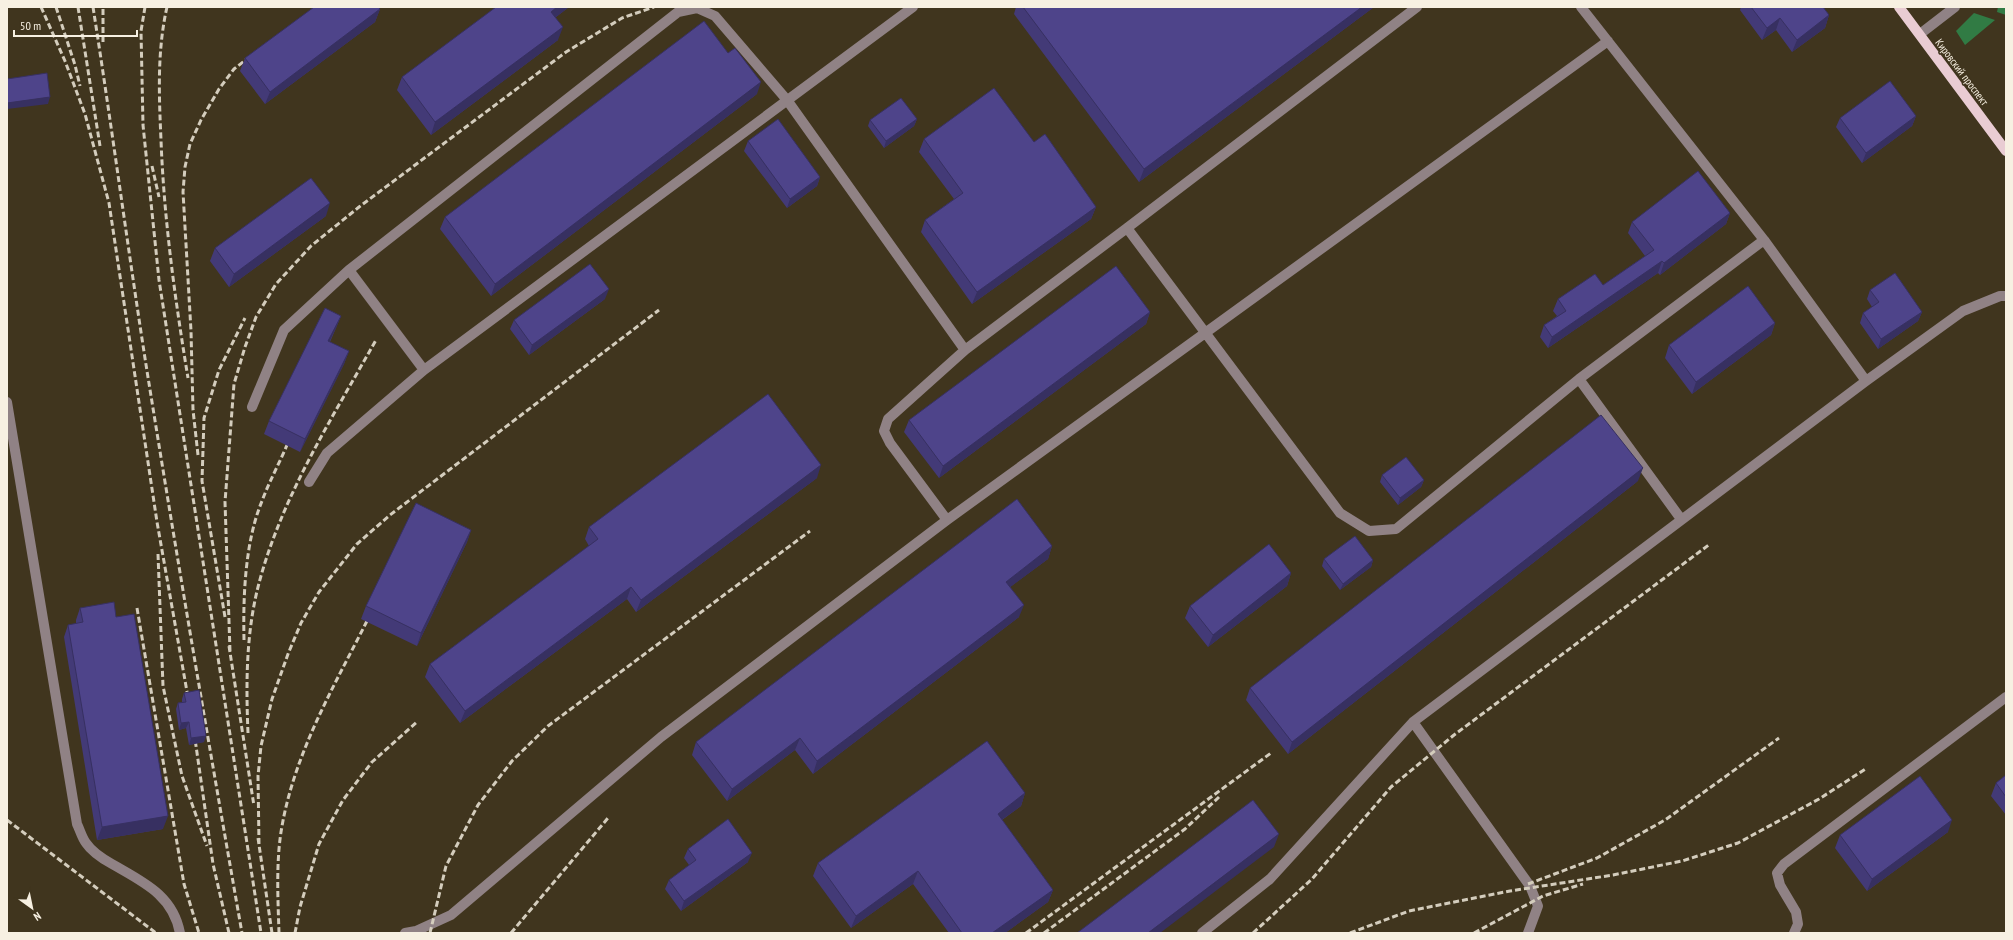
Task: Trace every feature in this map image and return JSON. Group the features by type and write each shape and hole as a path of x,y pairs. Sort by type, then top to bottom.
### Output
{"main road":[{"name":"Кировский проспект","path":"1899,7 2006,150"}],"street":[{"path":"309,482 327,453 424,370 913,7"},
{"path":"947,520 890,443 884,431 888,419 965,350 1417,7"},
{"path":"1581,7 1764,240 1866,381"},
{"path":"1920,34 1956,7"},
{"path":"252,408 284,330 348,270 678,12 697,8 715,16 786,100 965,350"},
{"path":"405,933 416,931 451,915 661,737 947,520 1608,41"},
{"path":"1127,228 1340,513 1369,531 1396,529 1579,379 1764,240"},
{"path":"348,270 424,370"},
{"path":"1202,933 1270,879 1413,722 1681,519 1866,381 1963,311 2000,296 2006,296"},
{"path":"1579,379 1681,519"},
{"path":"7,402 77,824 86,844 103,859 151,887 168,903 178,924 180,933"},
{"path":"1794,933 1798,924 1796,912 1780,885 1777,873 1784,864 2006,697"},
{"path":"1413,722 1530,886 1538,906 1528,933"}],"green space":[{"path":"1998,7 2006,7 2006,15 1997,12"},
{"path":"1974,13 1995,20 1965,45 1956,31"}],"building":[{"path":"314,7 378,7 380,9 270,92 245,58"},
{"path":"496,7 557,7 551,12 563,27 435,122 402,77"},
{"path":"1023,7 1362,7 1144,169"},
{"path":"1751,7 1823,7 1829,15 1797,40 1780,18 1767,28"},
{"path":"704,21 728,53 735,48 761,82 495,284 445,217"},
{"path":"47,73 50,97 7,103 7,79"},
{"path":"1890,81 1916,116 1866,153 1840,118"},
{"path":"994,88 1034,142 1045,134 1096,207 977,292 925,220 963,193 924,139"},
{"path":"901,98 917,119 886,141 870,120"},
{"path":"778,119 820,177 790,199 748,141"},
{"path":"1698,171 1730,213 1664,263 1662,261 1552,337 1544,325 1566,311 1558,299 1595,274 1603,285 1654,250 1632,222"},
{"path":"311,178 330,203 234,274 215,248"},
{"path":"590,264 609,289 532,345 514,320"},
{"path":"1116,266 1150,312 943,466 909,420"},
{"path":"1895,273 1922,312 1881,339 1863,313 1879,302 1870,290"},
{"path":"1748,286 1775,323 1696,382 1669,345"},
{"path":"325,308 341,316 328,341 349,351 305,439 269,421"},
{"path":"768,394 821,465 641,600 631,587 465,711 430,664 598,539 589,527"},
{"path":"1601,415 1643,468 1292,742 1250,688"},
{"path":"1406,457 1424,480 1400,498 1382,475"},
{"path":"1017,499 1052,546 1006,582 1024,605 817,761 800,738 732,789 696,742"},
{"path":"416,503 471,530 421,633 366,606"},
{"path":"1355,536 1373,560 1343,584 1324,559"},
{"path":"1269,544 1291,573 1213,635 1190,606"},
{"path":"114,602 116,617 134,614 168,816 102,827 68,625 83,622 80,608"},
{"path":"199,690 206,736 191,738 189,722 181,723 178,703 186,702 184,693"},
{"path":"987,741 1025,793 998,814 1053,890 992,933 962,933 918,871 856,916 818,863"},
{"path":"2006,775 2006,797 1996,783"},
{"path":"1920,776 1952,820 1872,879 1840,835"},
{"path":"1253,800 1279,834 1148,933 1077,933"},
{"path":"728,819 752,853 684,901 669,880 696,860 688,849"}],"railway":[{"path":"41,7 65,61 85,114 109,203 157,522 189,703"},
{"path":"56,7 75,65 80,86"},
{"path":"78,7 100,146"},
{"path":"93,7 147,371 193,652 242,933"},
{"path":"103,7 103,42"},
{"path":"145,7 141,31 143,125 159,280 261,933"},
{"path":"167,7 160,57 162,170 171,259 188,378"},
{"path":"230,651 225,502 234,384 256,317 276,284 311,246 359,207 566,52 622,18 654,7"},
{"path":"198,455 193,410 191,331 183,192 185,167 190,144 201,120 219,89 234,69 252,55"},
{"path":"152,166 159,197"},
{"path":"259,844 258,776 261,746 272,699 301,623 319,592 357,544 390,515 659,310"},
{"path":"225,617 202,481 204,418 219,370 245,318"},
{"path":"248,733 247,679 249,644 253,609 267,558 292,493 324,431 376,340"},
{"path":"244,640 246,569 252,534 256,517 265,494 287,445"},
{"path":"430,933 446,866 478,805 512,761 548,726 810,531"},
{"path":"1253,933 1312,879 1391,787 1454,735 1710,544"},
{"path":"158,554 163,686 182,776 207,846"},
{"path":"137,608 184,884 199,933"},
{"path":"279,933 278,857 281,832 287,804 304,750 315,724 367,621"},
{"path":"229,646 254,806"},
{"path":"295,933 300,907 319,844 343,800 372,762 418,721"},
{"path":"194,732 213,864 229,933"},
{"path":"1528,884 1597,858 1665,820 1779,738"},
{"path":"1026,933 1271,753"},
{"path":"1350,933 1409,911 1510,891 1613,875 1682,861 1738,843 1819,799 1867,768"},
{"path":"1044,933 1185,829 1219,797"},
{"path":"511,933 608,818"},
{"path":"7,820 156,933"},
{"path":"258,838 272,933"},
{"path":"1474,933 1543,896 1583,884"}]}
